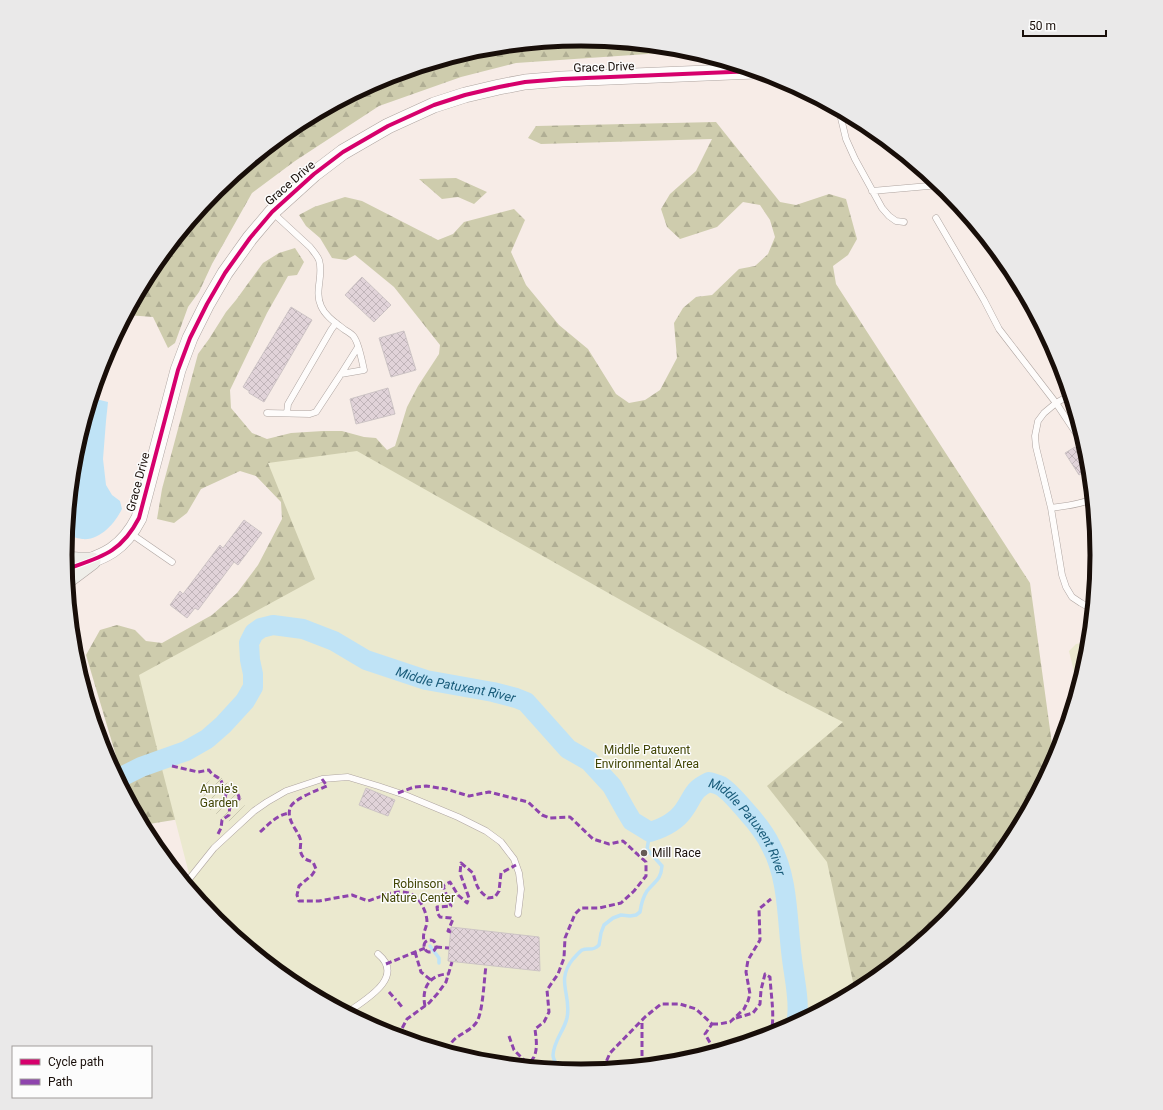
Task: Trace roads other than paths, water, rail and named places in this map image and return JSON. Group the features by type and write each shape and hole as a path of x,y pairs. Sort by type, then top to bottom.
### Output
{"main road":[{"path":"72,561 92,560"},
{"path":"73,575 92,560"}],"street":[{"name":"Grace Drive","path":"73,567 102,557 116,548 126,539 139,518 178,370 190,338 225,273 250,238 272,212 314,174 343,152 388,126 434,105 465,95 525,82 562,79 741,72"}],"lane":[{"path":"841,117 846,139 855,159 882,208 896,221 904,222"},
{"path":"872,191 931,186"},
{"path":"272,212 316,254 320,267 319,300 321,306 336,324 354,337 358,346 364,370 341,374"},
{"path":"936,218 1000,329 1056,403 1075,432"},
{"path":"287,413 288,404 331,330 336,324"},
{"path":"267,413 310,414 316,412 358,346"},
{"path":"1065,398 1044,413 1038,421 1035,436 1036,447 1051,508 1062,575 1066,588 1072,597 1087,606"},
{"path":"1051,508 1087,501"},
{"path":"130,533 172,562"},
{"path":"189,879 214,848 254,811 267,802 286,791 322,780 348,777 404,795 458,817 486,831 501,842 514,859 519,873 521,889 518,914"},
{"path":"352,1010 383,985 386,979 388,968 383,958 378,954"}],"water":[{"path":"97,399 108,402 103,459 106,485 112,495 120,501 122,509 111,525 101,534 89,539 74,537 77,489 82,456"}],"waterway":[{"name":"Middle Patuxent River","path":"123,776 141,767 186,751 207,739 223,725 245,701 253,687 249,643 254,633 261,628 273,625 303,629 334,641 366,660 426,680 493,692 516,698 526,702 568,749 589,761 612,786 632,821 650,832 677,818 696,791 709,782 724,788 750,815 769,841 781,873 797,991 797,1016"},
{"path":"556,1063 553,1055 555,1045 567,1018 568,1002 565,988 565,974 568,967 573,959 582,950 592,949 599,945 604,925 613,918 621,915 636,915 640,912 644,896 659,877 662,866 647,849 650,832"},
{"path":"430,946 439,958 439,963"}],"place":[{"name":"Mill Race","path":"644,853"}],"park label":[{"name":"Middle Patuxent Environmental Area","path":"647,757"},
{"name":"Annie's Garden","path":"219,796"},
{"name":"Robinson Nature Center","path":"418,891"}]}
